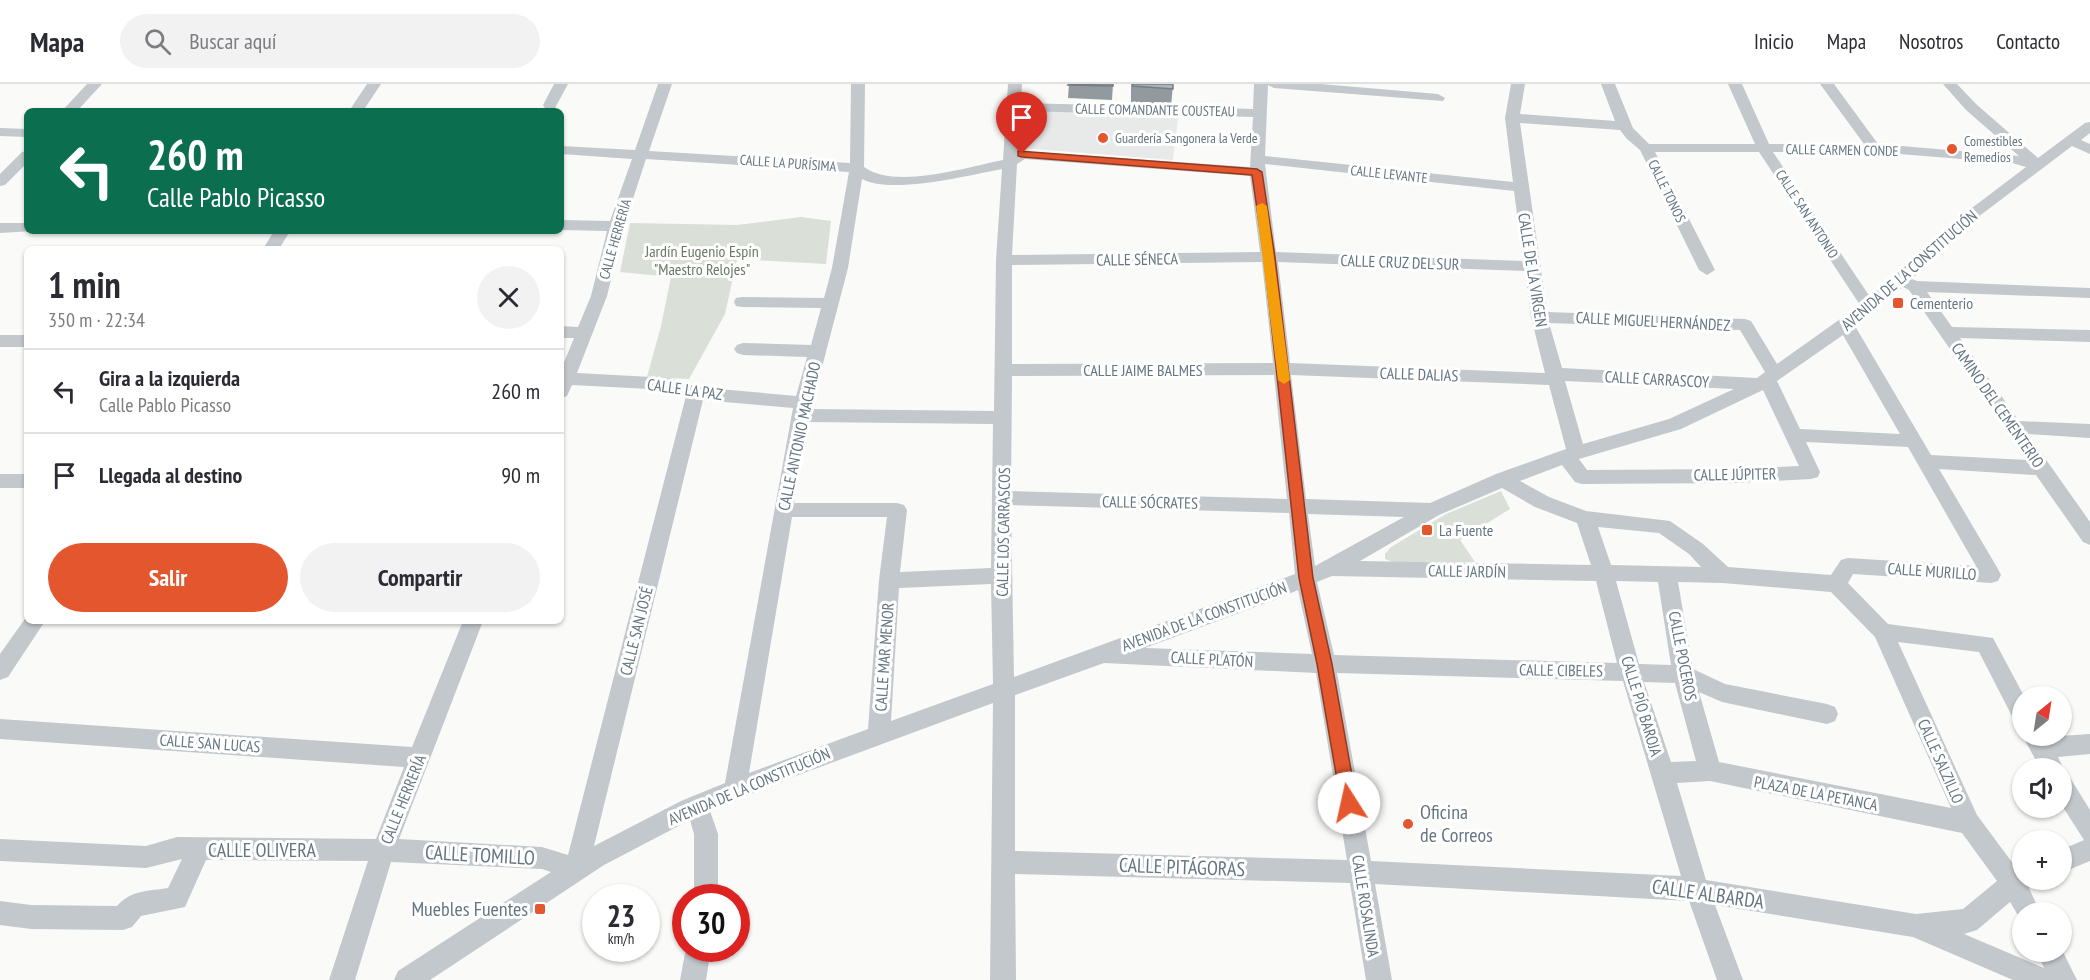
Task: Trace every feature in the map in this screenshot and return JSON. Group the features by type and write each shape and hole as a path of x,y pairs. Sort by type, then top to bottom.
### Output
{"street":[{"path":"72,108 95,84"},
{"path":"358,108 374,84"},
{"path":"550,105 561,84"},
{"name":"CALLE HERRERÍA","path":"564,385 599,296 616,226 665,84"},
{"name":"CALLE ANTONIO MACHADO","path":"735,789 802,409 840,268 857,168 858,84"},
{"name":"CALLE LOS CARRASCOS","path":"1003,980 1004,688 1001,576 1004,260 1015,84"},
{"name":"CALLE ROSALINDA","path":"1261,84 1257,166 1283,369 1306,578 1325,664 1379,980"},
{"path":"1274,84 1438,98"},
{"name":"CALLE DE LA VIRGEN","path":"1518,84 1512,118 1539,317 1571,455"},
{"name":"CALLE TONOS","path":"1608,84 1624,126 1635,142 1646,148 1707,270"},
{"name":"CALLE SAN ANTONIO","path":"1735,84 1764,149 1869,308"},
{"path":"1827,84 1874,148"},
{"path":"1950,84 1971,107 2037,165"},
{"name":"CALLE COMANDANTE COUSTEAU","path":"1014,107 1260,113"},
{"path":"1512,118 1624,126"},
{"name":"AVENIDA DE LA CONSTITUCIÓN","path":"407,980 433,970 576,869 619,843 735,789 1306,578 1330,568 1432,510 1503,479 1571,455 1675,424 1767,379 1908,283 1947,236 2090,126"},
{"path":"0,132 24,133"},
{"path":"2071,140 2090,150"},
{"name":"CALLE CARMEN CONDE","path":"1646,148 1874,148 2012,159 2037,165"},
{"name":"CALLE LA PURÍSIMA","path":"564,150 857,168 870,178 915,181 1010,163 1022,154 1257,166"},
{"path":"0,182 24,158"},
{"name":"CALLE LEVANTE","path":"1257,166 1521,188"},
{"path":"564,225 616,226"},
{"path":"0,228 24,228"},
{"name":"CALLE SÉNECA","path":"1004,260 1269,257"},
{"name":"CALLE CRUZ DEL SUR","path":"1269,257 1532,266"},
{"path":"1908,283 2090,293"},
{"name":"CAMINO DEL CEMENTERIO","path":"1908,283 1947,332 2090,537"},
{"path":"742,302 830,303"},
{"name":"CALLE MIGUEL HERNÁNDEZ","path":"1539,317 1745,325 1767,379"},
{"name":"CALLE MURILLO","path":"1836,584 1848,566 1991,575 1846,325"},
{"path":"1947,332 2090,336"},
{"path":"564,333 585,333"},
{"path":"0,341 24,341"},
{"path":"743,349 817,351"},
{"name":"CALLE JAIME BALMES","path":"1004,370 1283,369"},
{"name":"CALLE DALIAS","path":"1283,369 1554,376"},
{"name":"CALLE CARRASCOY","path":"1554,376 1767,379"},
{"name":"CALLE JÚPITER","path":"1571,455 1582,477 1738,476 1811,472 1767,379"},
{"name":"CALLE LA PAZ","path":"564,385 670,384 696,393 802,409 1003,417"},
{"name":"CALLE SAN JOSÉ","path":"576,869 696,393"},
{"path":"2013,427 2090,431"},
{"path":"1794,435 1913,441"},
{"path":"1924,461 2041,468"},
{"path":"1503,479 1519,492 1536,501 1585,518 1663,526 1696,549 1723,575"},
{"path":"0,481 24,481"},
{"name":"CALLE SÓCRATES","path":"1003,498 1432,510"},
{"name":"CALLE MAR MENOR","path":"783,510 897,510 889,580 879,734"},
{"name":"CALLE PÍO BAROJA","path":"1585,518 1604,574 1630,671 1697,890 1730,980"},
{"name":"CALLE JARDÍN","path":"1330,568 1667,576"},
{"path":"1667,576 1723,575 1836,584"},
{"name":"CALLE MAR MENOR","path":"889,580 1001,576"},
{"name":"CALLE POCEROS","path":"1667,576 1677,625 1683,674 1710,771"},
{"name":"CALLE SALZILLO","path":"1836,584 1883,632 1969,823 2012,875"},
{"path":"0,671 33,624"},
{"name":"CALLE HERRERÍA","path":"342,980 383,850 472,624"},
{"path":"1883,632 1986,644 2012,694"},
{"name":"CALLE PLATÓN","path":"1100,654 1325,664"},
{"name":"CALLE CIBELES","path":"1325,664 1683,674 1722,693 1827,714"},
{"name":"CALLE SAN LUCAS","path":"0,729 420,758"},
{"path":"2072,743 2090,744"},
{"name":"PLAZA DE LA PETANCA","path":"1663,773 1710,771 1969,823"},
{"path":"2072,801 2090,831"},
{"path":"697,806 706,834 706,884"},
{"path":"0,850 146,857 177,848 199,849"},
{"name":"CALLE OLIVERA","path":"0,913 31,917 123,918 134,905 176,899 199,849 383,850"},
{"path":"2072,857 2090,849"},
{"name":"CALLE TOMILLO","path":"383,850 542,858 576,869"},
{"name":"CALLE PITÁGORAS","path":"1002,862 1361,872"},
{"name":"CALLE ALBARDA","path":"1361,872 1675,887 1697,890 1914,925 2043,980"},
{"path":"1914,925 1968,921 2012,885"},
{"path":"693,980 696,962"},
{"path":"2055,962 2064,980"}],"shaded area":[{"path":"1014,107 1179,111 1173,160 1021,148"}],"green space":[{"name":"Jardín Eugenio Espín \"Maestro Relojes\"","path":"801,217 831,221 826,264 737,259 725,314 689,379 647,377 671,277 620,272 630,223 737,225"},
{"path":"1501,491 1510,509 1460,540 1475,562 1393,562 1385,559 1385,554 1391,547 1446,514"}],"building":[{"path":"1113,84 1113,86 1068,85"},
{"path":"1133,84 1173,84 1173,89 1133,86"}],"slow traffic":[{"path":"1262,206 1284,380"}],"place":[{"name":"Guardería Sangonera la Verde","path":"1103,138"},
{"name":"Comestibles Remedios","path":"1952,149"},
{"name":"Cementerio","path":"1898,303"},
{"name":"La Fuente","path":"1427,530"},
{"name":"Oficina de Correos","path":"1408,824"},
{"name":"Muebles Fuentes","path":"540,909"}],"route":[{"path":"1022,154 1257,172 1283,369 1306,578 1325,664 1349,803"}]}
